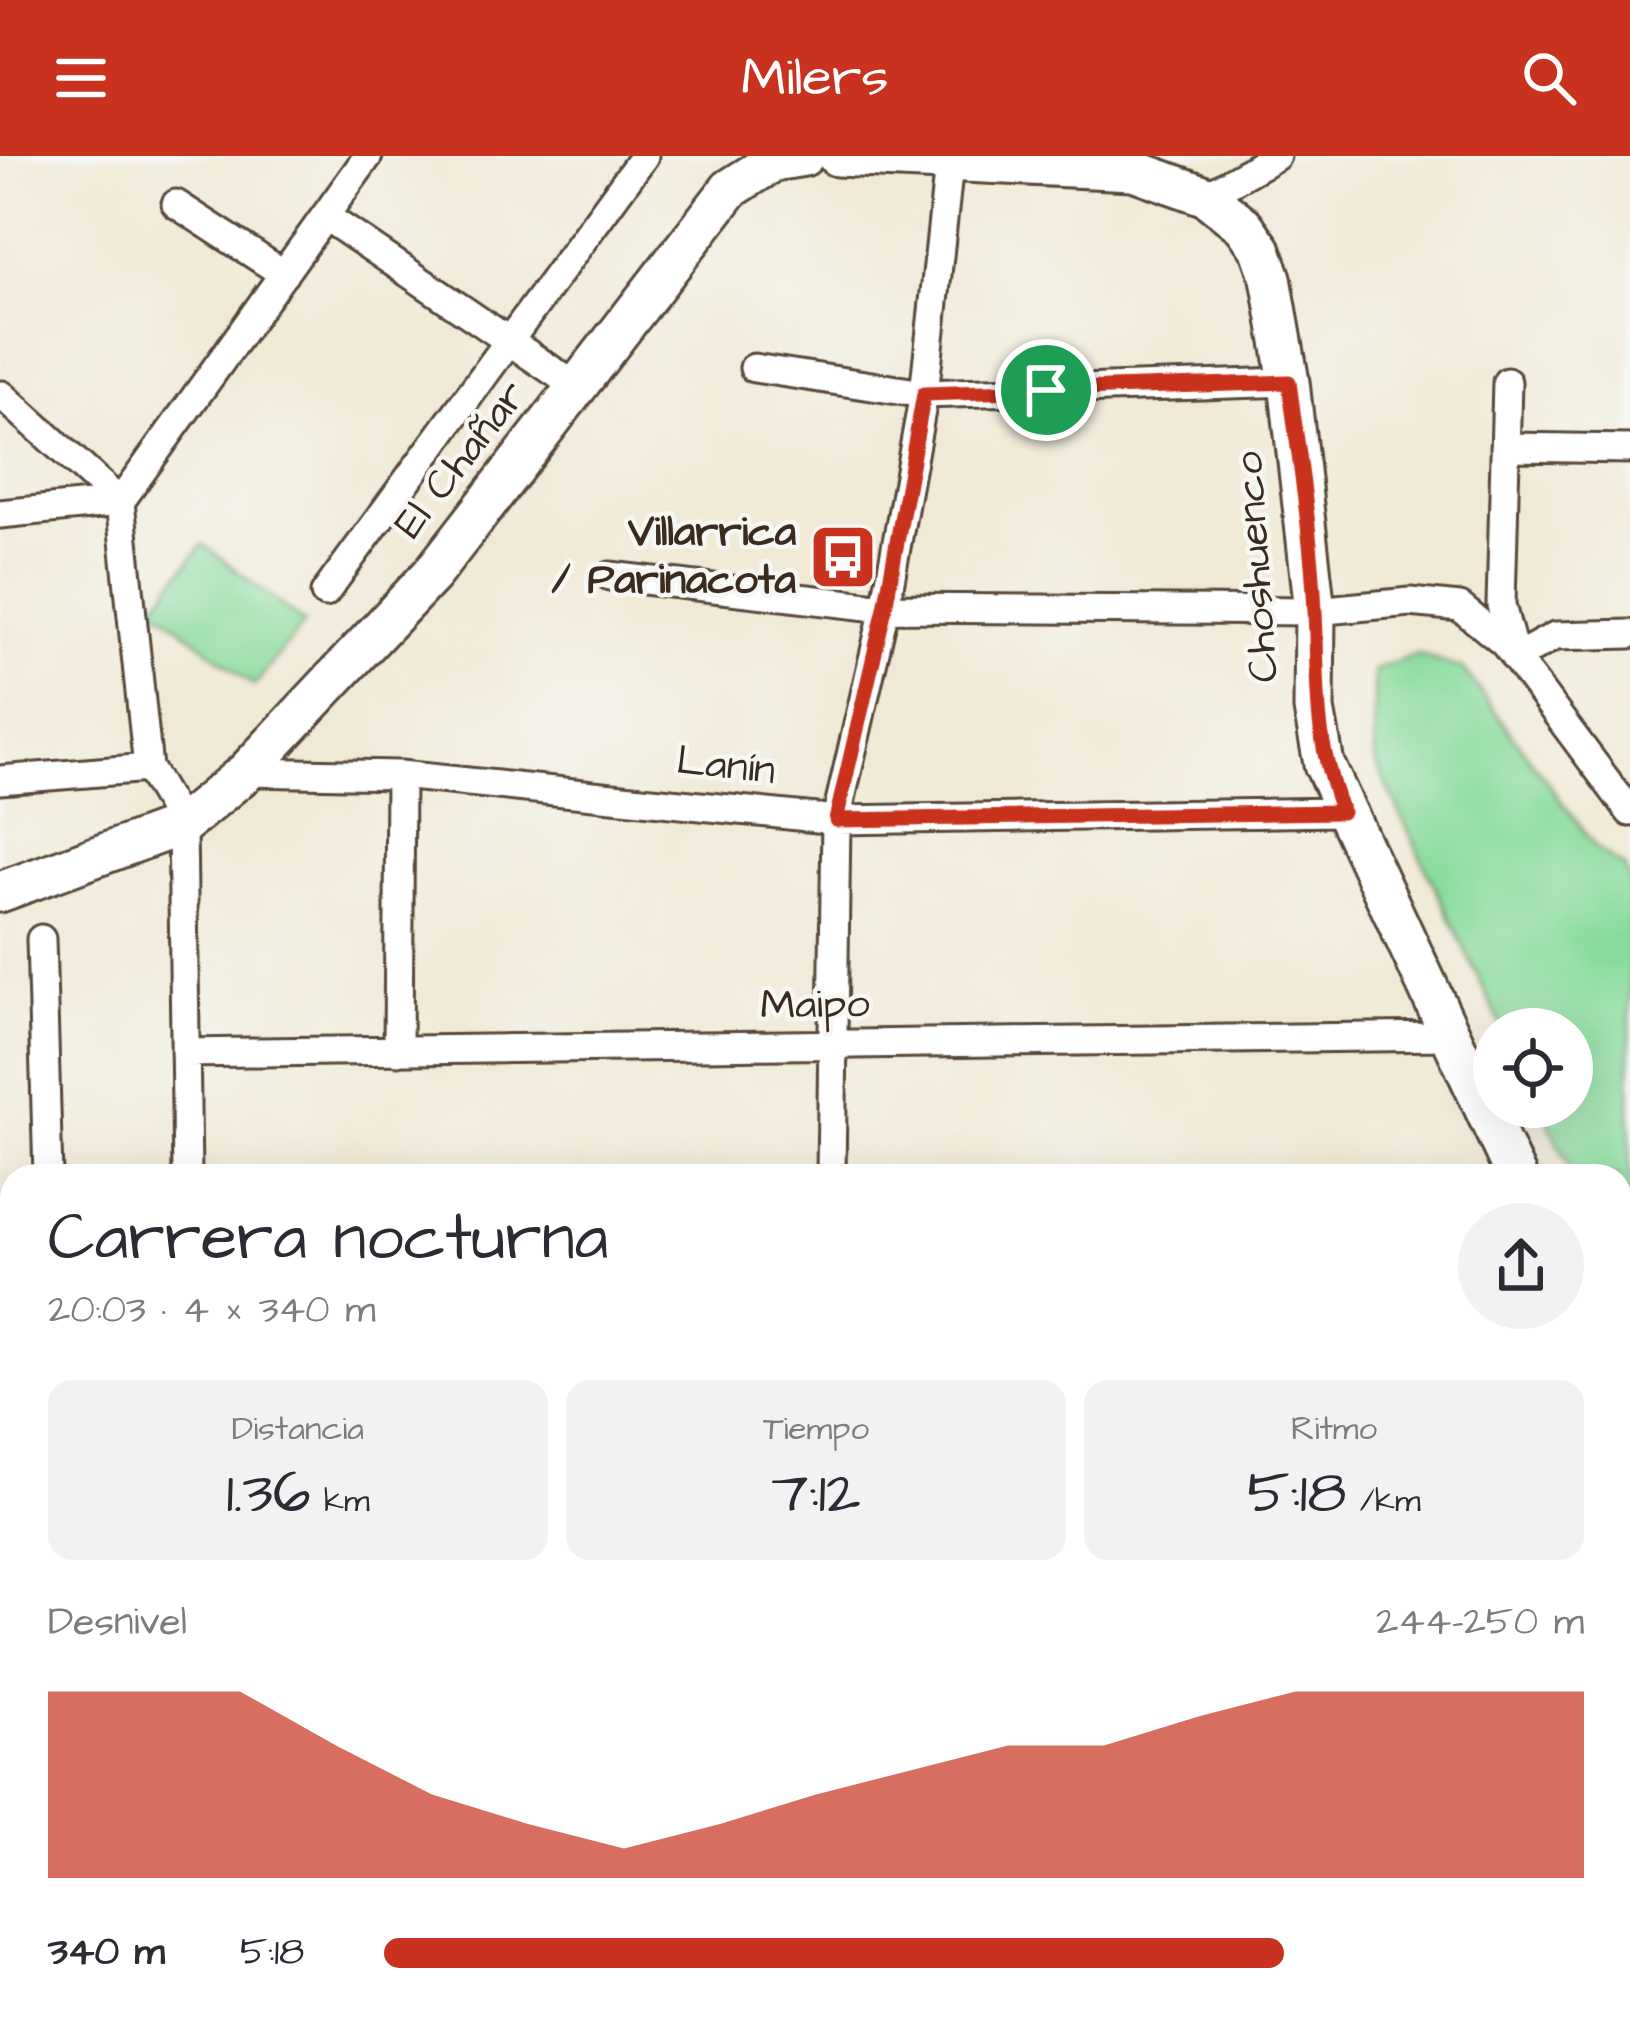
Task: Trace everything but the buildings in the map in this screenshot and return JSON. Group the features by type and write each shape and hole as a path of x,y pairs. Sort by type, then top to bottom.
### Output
{"street":[{"path":"187,1164 182,825 148,768 120,502 368,156"},
{"path":"326,593 644,156"},
{"name":"El Chañar","path":"0,892 182,825 246,772 432,574 730,189 774,160 804,156"},
{"path":"830,1164 836,820 885,608 924,394 949,164 837,156"},
{"path":"1206,196 1276,156"},
{"name":"Choshuenco","path":"949,164 1005,162 1133,170 1206,196 1244,226 1261,250 1289,382 1315,611 1314,709 1324,764 1342,812 1510,1164"},
{"path":"176,204 284,274"},
{"path":"326,216 578,388"},
{"path":"754,368 924,394 1289,382"},
{"path":"1507,382 1501,605 1515,658"},
{"path":"2,395 120,502"},
{"path":"1505,447 1630,449"},
{"path":"0,514 120,502"},
{"path":"610,575 885,608 1315,611 1410,602 1460,607 1515,658 1630,812"},
{"path":"1515,658 1555,636 1630,634"},
{"path":"0,780 148,768"},
{"name":"Lanín","path":"246,772 400,775 836,820 1342,812"},
{"path":"398,1051 400,775"},
{"path":"41,939 48,1164"},
{"name":"Maipo","path":"185,1053 833,1048 1447,1036"}],"green space":[{"path":"203,544 304,623 254,686 154,606"},
{"path":"1417,654 1464,670 1597,849 1625,868 1630,880 1630,1164 1568,1164 1551,1128 1593,1128 1593,1008 1493,1008 1375,761 1374,670"}],"place":[{"name":"Villarrica / Parinacota","path":"843,557"}],"route":[{"path":"1289,382 1315,611 1314,709 1324,764 1342,812 836,820 885,608 924,394 1046,390 1289,382"}]}
